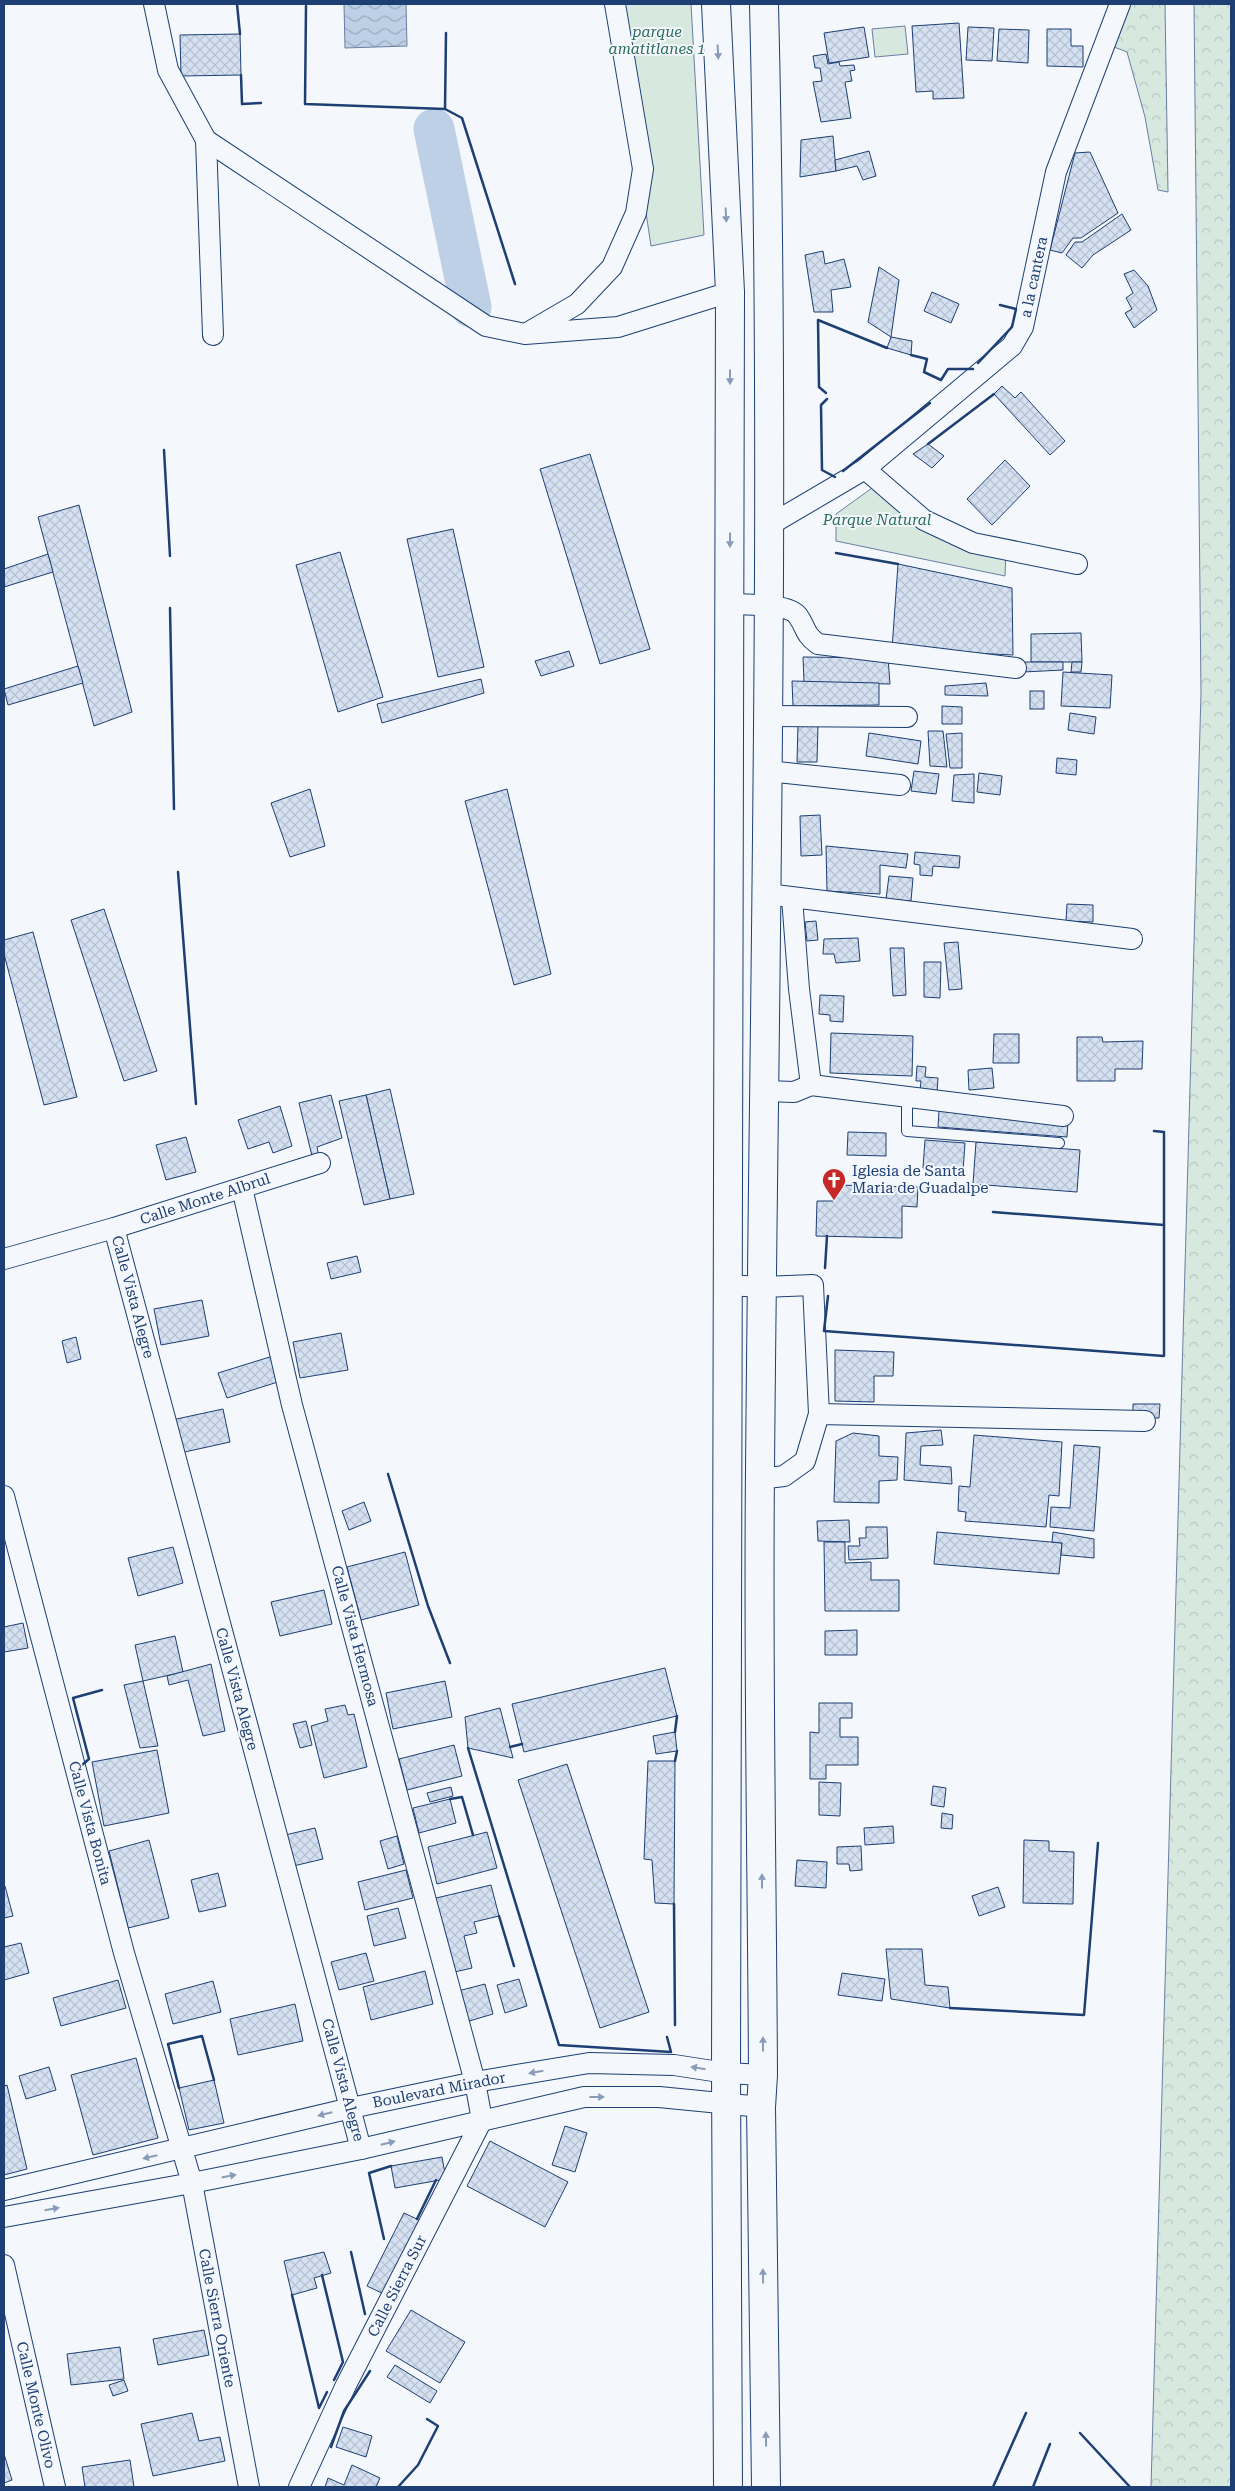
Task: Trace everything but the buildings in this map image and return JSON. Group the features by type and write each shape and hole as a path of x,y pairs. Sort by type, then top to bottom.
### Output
{"main road":[{"path":"716,4 730,292 726,2073 728,2487"},
{"path":"764,4 770,240 768,526 770,716 768,772 779,896 765,1091 760,1478 763,2075 761,2107 766,2487"}],"street":[{"path":"154,4 168,70 206,140 213,335"},
{"path":"525,334 577,304 612,267 636,213 643,169 615,4"},
{"name":"a la cantera","path":"768,526 865,469 1012,346 1023,327 1056,172 1120,4"},
{"path":"206,140 486,326 525,334 618,327 730,292"},
{"path":"865,469 924,520 973,542 1077,564"},
{"path":"730,604 768,606 789,610 797,615 807,636 818,644 1016,668"},
{"path":"770,716 908,717"},
{"path":"768,772 900,785"},
{"path":"812,1085 799,989 779,896 1132,938"},
{"path":"765,1091 794,1092 812,1085 1063,1116"},
{"name":"Calle Monte Albrul","path":"4,1259 114,1228 320,1163"},
{"name":"Calle Vista Hermosa","path":"242,1188 292,1405 475,2082"},
{"name":"Calle Vista Alegre","path":"114,1228 361,2149"},
{"path":"727,1285 762,1287 813,1285 820,1414 805,1462 784,1476 760,1478"},
{"path":"820,1414 1145,1421"},
{"name":"Calle Vista Bonita","path":"4,1496 124,1953 183,2149"},
{"name":"Boulevard Mirador","path":"4,2190 351,2108 475,2082 589,2063 674,2065 726,2073 763,2075"},
{"path":"475,2082 482,2120"},
{"path":"4,2217 192,2183 361,2149 584,2097 659,2097 761,2107"},
{"name":"Calle Sierra Sur","path":"299,2487 346,2385 482,2120"},
{"name":"Calle Sierra Oriente","path":"183,2149 192,2183 249,2487"},
{"name":"Calle Monte Olivo","path":"4,2265 55,2487"}],"lane":[{"path":"907,1097 907,1131 1058,1143"}],"green space":[{"name":"parque amatitlanes 1","path":"618,4 691,4 704,235 651,246 629,100"},
{"path":"1122,4 1165,4 1168,192 1158,190 1145,117 1127,52 1114,47"},
{"path":"1194,4 1231,4 1231,2487 1151,2487 1201,693"},
{"path":"905,26 908,54 875,57 872,29"},
{"name":"Parque Natural","path":"879,483 922,524 1006,552 1005,576 836,541 836,514"}],"water":[{"path":"344,4 406,4 407,46 345,48"}],"waterway":[{"path":"434,129 471,307"}],"wall":[{"path":"237,4 240,34"},
{"path":"306,6 305,104 445,109 446,33"},
{"path":"241,75 242,104 261,103"},
{"path":"445,109 462,118 515,284"},
{"path":"978,363 1012,327 1016,309 1000,305"},
{"path":"826,393 819,387 818,320 887,348"},
{"path":"911,355 927,359 924,372 941,380 948,369 973,369"},
{"path":"928,444 994,394"},
{"path":"827,399 821,405 822,470 835,477"},
{"path":"843,471 930,403"},
{"path":"164,450 170,556"},
{"path":"836,553 898,564"},
{"path":"170,608 174,809"},
{"path":"178,872 196,1104"},
{"path":"1154,1131 1164,1132 1164,1225"},
{"path":"828,1296 824,1331 1164,1356 1164,1225 993,1212"},
{"path":"825,1268 827,1236"},
{"path":"388,1474 428,1606 450,1663"},
{"path":"82,1765 89,1759 73,1698 102,1690"},
{"path":"675,1732 677,1716"},
{"path":"510,1747 522,1744"},
{"path":"468,1748 559,2045 671,2052 667,2037"},
{"path":"675,1761 677,1751"},
{"path":"450,1799 462,1797 473,1835"},
{"path":"950,2008 1084,2015 1098,1843"},
{"path":"674,1904 675,2025"},
{"path":"499,1916 514,1966"},
{"path":"179,2088 168,2044 202,2036 214,2080"},
{"path":"384,2239 369,2173 391,2166"},
{"path":"417,2219 436,2180"},
{"path":"351,2252 365,2314"},
{"path":"322,2275 343,2362 334,2380"},
{"path":"292,2295 319,2408 327,2392"},
{"path":"331,2447 344,2411 370,2371"},
{"path":"993,2487 1026,2413"},
{"path":"398,2487 418,2465 438,2426 427,2419"},
{"path":"1080,2433 1130,2487"},
{"path":"1033,2487 1050,2444"}],"place":[{"name":"Iglesia de Santa Maria de Guadalpe","path":"834,1201"}]}
